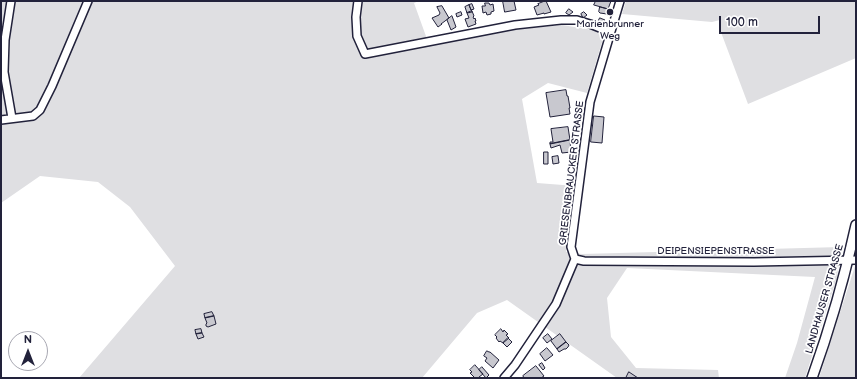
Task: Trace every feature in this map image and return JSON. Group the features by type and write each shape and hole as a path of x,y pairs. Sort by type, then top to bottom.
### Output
{"main road":[{"name":"LANDHAUSER STRASSE","path":"812,378 852,260 856,225"}],"street":[{"path":"11,1 5,40 4,72 12,118"},
{"path":"1,120 33,116 40,110 52,86 88,1"},
{"path":"358,1 356,36 366,54 515,25 561,20 577,20 610,32"},
{"name":"GRIESENBRAUCKER STRASSE","path":"504,378 515,365 556,304 575,259 571,247 590,102 620,1"},
{"name":"DEIPENSIEPENSTRASSE","path":"575,259 584,261 754,262 852,260"}],"shaded area":[{"path":"1,1 419,1 414,3 427,39 397,46 399,52 511,30 562,25 605,32 587,93 548,83 522,99 537,183 576,186 566,252 582,254 841,247 837,277 805,378 785,378 797,343 815,277 627,268 607,298 611,337 636,368 718,370 719,378 617,378 507,300 477,313 422,378 79,378 175,266 130,207 98,182 40,176 1,203"},
{"path":"626,1 856,1 856,58 748,104 719,27 720,20 712,22 622,14"},
{"path":"855,266 856,378 819,378"}],"building":[{"path":"503,1 514,1 516,10 505,12"},
{"path":"546,1 551,12 537,15 534,7"},
{"path":"596,1 611,1 608,9 594,5"},
{"path":"485,3 489,3 490,5 493,4 494,11 491,12 491,14 487,15 486,12 483,13 482,6 485,6"},
{"path":"472,4 474,9 471,10 469,5"},
{"path":"469,5 472,12 467,13 465,7"},
{"path":"442,6 449,18 438,27 432,18 439,15 440,13 437,7"},
{"path":"600,7 608,9 607,14 599,12"},
{"path":"569,9 573,12 569,15 566,13"},
{"path":"472,11 476,24 468,27 465,19 469,18 467,13"},
{"path":"461,12 462,15 457,17 456,14"},
{"path":"584,12 587,15 583,18 581,14"},
{"path":"452,16 456,27 451,30 447,20"},
{"path":"600,18 605,20 603,23 598,22"},
{"path":"566,90 570,114 550,117 546,93"},
{"path":"594,116 604,117 602,143 591,142"},
{"path":"568,127 570,140 550,144 550,142 553,142 551,129"},
{"path":"570,140 571,152 562,153 560,145 551,148 550,144"},
{"path":"544,152 548,152 548,164 544,164"},
{"path":"558,156 559,163 553,164 552,157"},
{"path":"212,312 214,316 205,318 204,314"},
{"path":"214,316 216,324 208,327 206,326 207,323 205,318"},
{"path":"201,329 202,333 196,334 195,330"},
{"path":"501,329 503,332 504,330 508,334 506,335 509,338 503,343 500,341 499,342 495,335"},
{"path":"202,333 204,337 198,339 196,334"},
{"path":"548,334 552,339 547,343 543,338"},
{"path":"560,334 566,342 557,349 551,341"},
{"path":"508,338 512,342 507,347 503,343"},
{"path":"566,342 569,345 568,347 559,352 557,349"},
{"path":"547,348 553,355 545,361 540,354"},
{"path":"487,351 499,360 493,368 485,361 487,358 484,356"},
{"path":"542,363 545,368 543,370 539,365"},
{"path":"475,365 483,374 479,378 475,378 470,373 472,372 470,370"},
{"path":"536,366 544,376 541,378 524,378 523,376"},
{"path":"482,367 489,375 486,378 479,370"},
{"path":"629,372 638,378 626,378"}],"place":[{"name":"Marienbrunner Weg","path":"610,12"}]}
